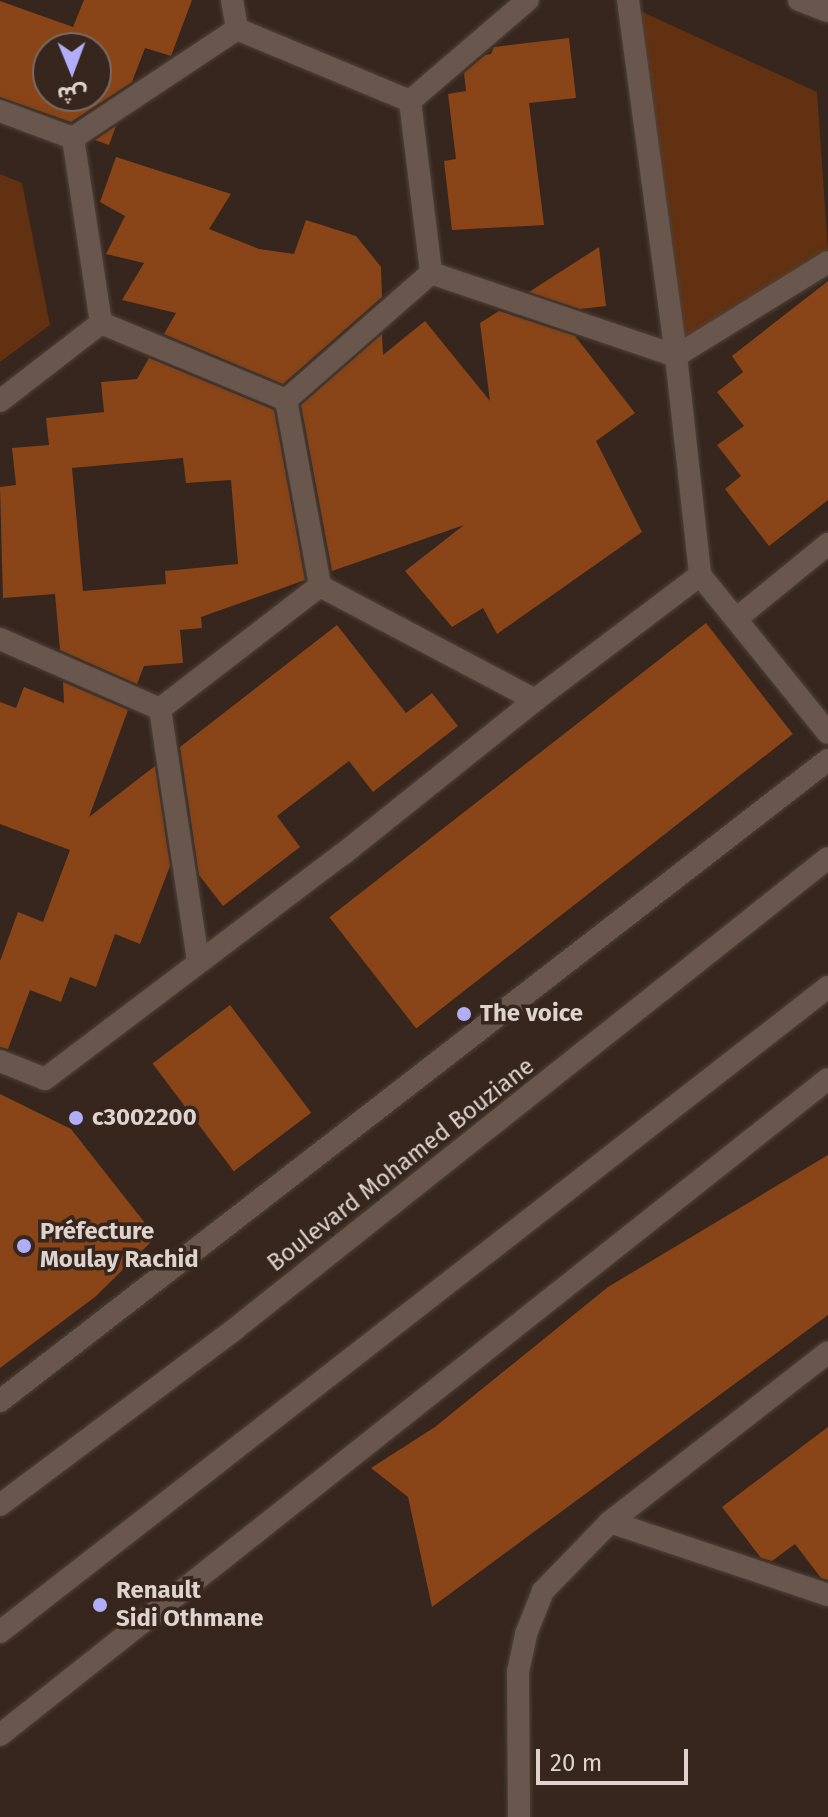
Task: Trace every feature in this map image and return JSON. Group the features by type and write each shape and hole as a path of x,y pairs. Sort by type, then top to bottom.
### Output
{"street":[{"path":"232,0 237,29"},
{"path":"410,101 528,0"},
{"path":"628,0 676,356 700,575 828,733"},
{"path":"799,0 828,11"},
{"path":"237,29 410,101"},
{"path":"73,138 237,29"},
{"path":"410,101 431,273"},
{"path":"0,111 73,138"},
{"path":"73,138 101,323"},
{"path":"676,356 828,262"},
{"path":"431,273 676,356"},
{"path":"286,400 431,273"},
{"path":"101,323 286,400"},
{"path":"0,401 101,323"},
{"path":"286,400 320,586"},
{"path":"736,619 828,544"},
{"path":"0,1061 45,1079 198,960 343,854 535,700 700,575"},
{"path":"320,586 535,700"},
{"path":"160,709 320,586"},
{"path":"0,639 160,709"},
{"path":"160,709 198,960"},
{"path":"0,1401 828,760"},
{"name":"Boulevard Mohamed Bouziane","path":"0,1505 235,1329 828,858"},
{"path":"0,1632 828,987"},
{"path":"0,1735 828,1079"},
{"path":"519,1817 518,1672 526,1634 543,1591 610,1522 828,1352"},
{"path":"610,1522 828,1595"}],"shaded area":[{"path":"638,10 817,92 828,250 683,338"},
{"path":"0,174 22,183 50,325 0,362"}],"building":[{"path":"84,0 192,0 171,56 145,48 132,82 112,95 112,32 32,32 32,108 0,97 0,1 73,27"},
{"path":"569,38 576,98 529,103 544,225 452,230 444,161 456,159 448,94 466,91 464,73 485,55 491,54 494,47"},
{"path":"43,112 86,112 71,122"},
{"path":"116,126 109,145 95,140"},
{"path":"116,157 231,194 209,229 259,249 294,254 306,220 356,236 381,267 382,297 283,384 164,334 176,313 122,300 144,263 106,254 125,216 100,202"},
{"path":"599,247 606,306 580,309 529,292"},
{"path":"828,281 828,500 769,546 725,489 741,476 717,445 744,426 717,392 743,372 732,356"},
{"path":"499,311 575,336 635,413 596,441 642,532 497,634 483,608 452,627 405,571 464,525 332,571 301,405 382,334 383,355 425,321 490,401 480,323"},
{"path":"149,358 274,410 305,580 201,617 202,628 180,630 183,663 144,666 137,684 60,650 55,594 3,598 0,487 16,485 12,448 49,445 46,418 104,412 101,382 137,379","holes":["183,458 186,483 231,480 238,564 165,571 166,584 83,591 72,468"]},
{"path":"706,623 793,734 416,1028 329,917"},
{"path":"337,625 406,713 432,693 458,726 373,792 349,761 277,816 300,847 223,906 199,875 180,747"},
{"path":"63,682 128,710 89,817 155,766 170,866 140,944 115,934 96,987 70,977 61,1002 30,990 8,1049 0,1047 0,961 18,912 43,922 70,850 0,824 0,702 16,708 24,687 64,703"},
{"path":"230,1005 311,1113 234,1171 153,1063"},
{"path":"0,1094 71,1129 156,1237 95,1297 0,1368"},
{"path":"828,1155 828,1315 432,1607 408,1497 371,1468 435,1427 608,1287"},
{"path":"828,1427 828,1580 821,1578 795,1544 772,1561 761,1558 722,1507"}],"place":[{"name":"The voice","path":"464,1014"},
{"name":"c3002200","path":"76,1118"},
{"name":"Préfecture Moulay Rachid","path":"24,1246"},
{"name":"Renault Sidi Othmane","path":"100,1605"}]}
